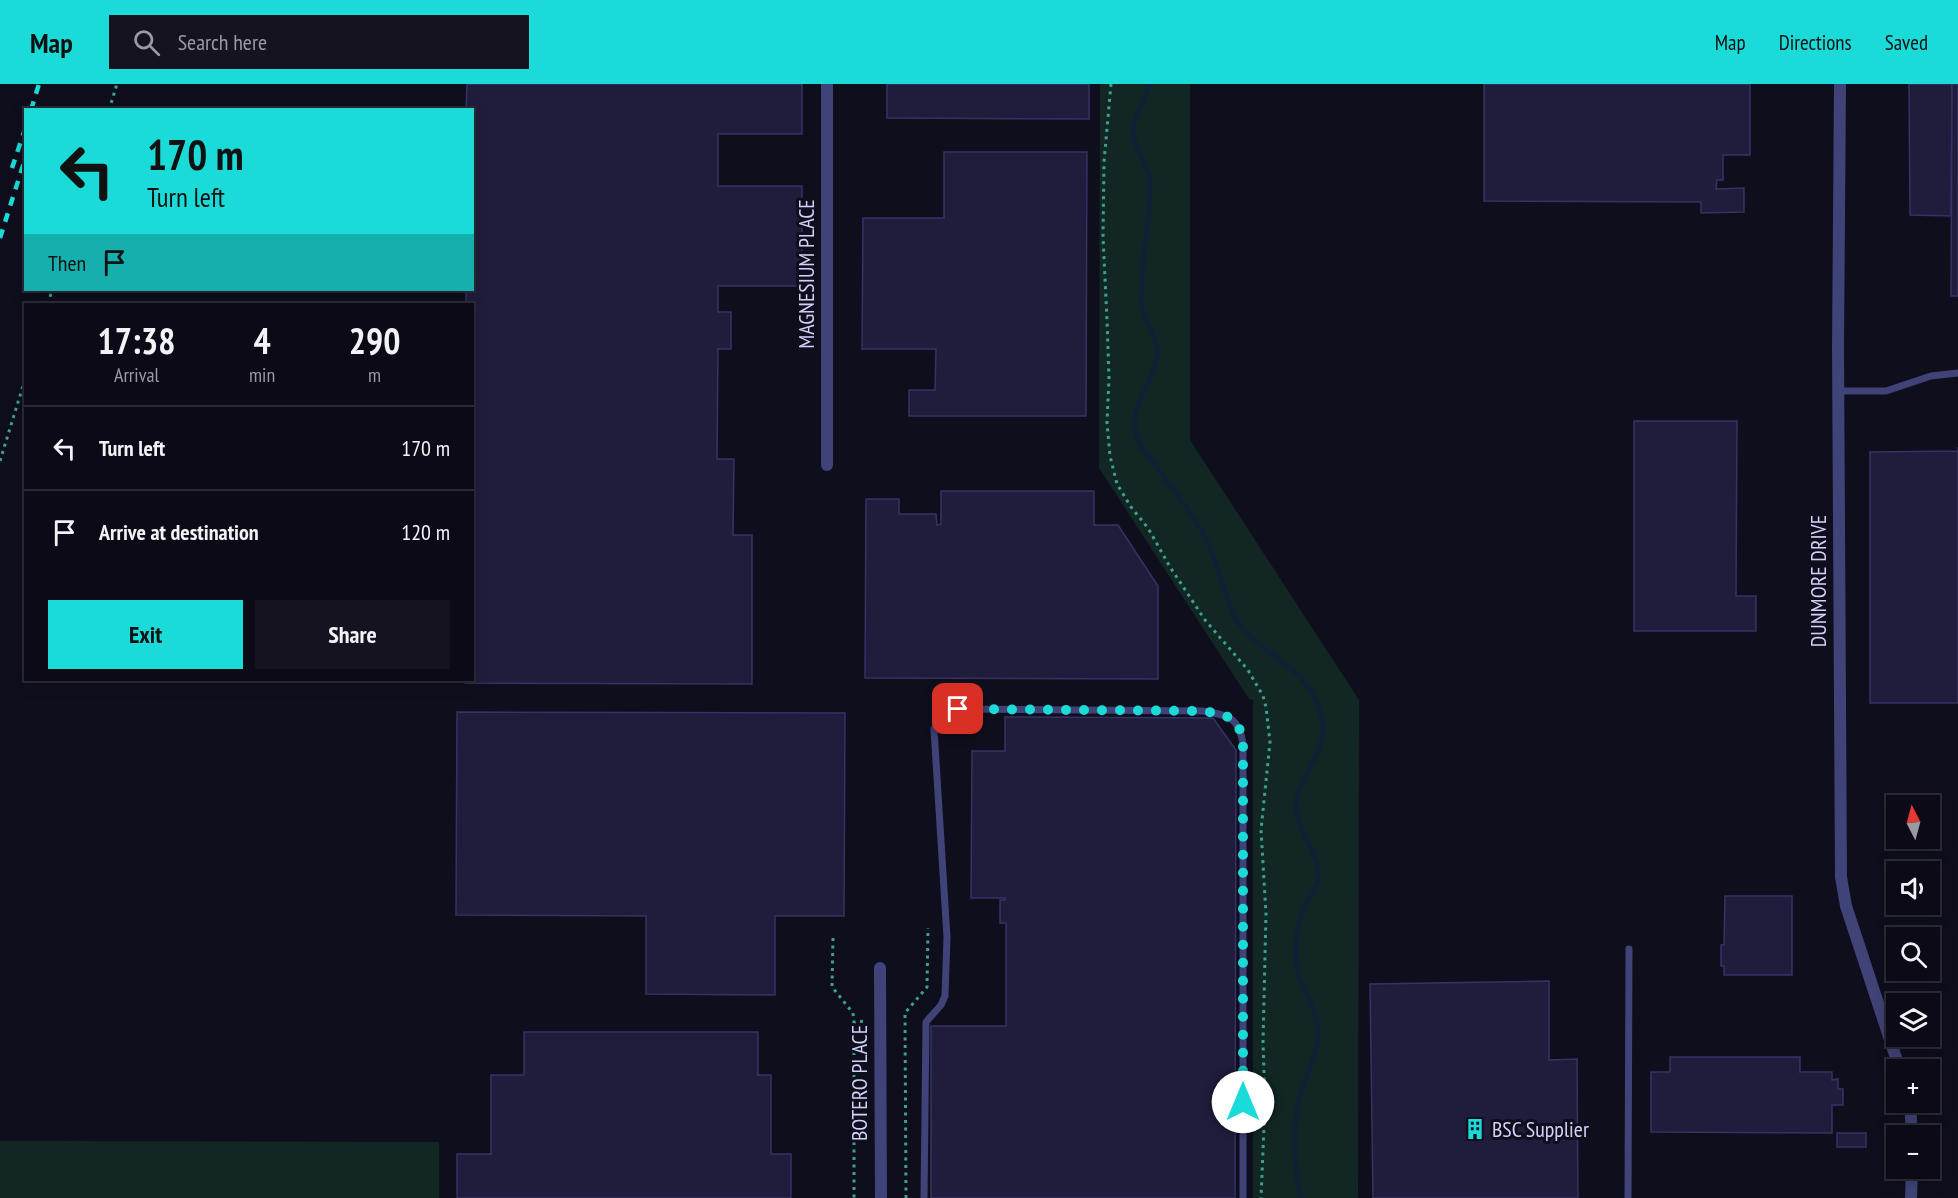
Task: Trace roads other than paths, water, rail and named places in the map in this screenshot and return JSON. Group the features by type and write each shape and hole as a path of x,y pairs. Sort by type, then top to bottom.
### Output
{"street":[{"name":"MAGNESIUM PLACE","path":"826,84 827,465"},
{"name":"DUNMORE DRIVE","path":"1840,84 1838,391 1841,877 1846,906 1896,1059"},
{"name":"BOTERO PLACE","path":"880,968 880,1198"},
{"path":"1911,1198 1912,1179"}],"lane":[{"path":"1838,391 1886,391 1931,376 1958,373"},
{"path":"924,1198 926,1022 941,1005 945,996 947,937 934,729 944,710 958,709 1203,711 1229,717 1241,730 1243,744 1243,1198"},
{"path":"1628,1198 1629,949"}],"waterway":[{"path":"1150,84 1134,124 1133,136 1150,181 1150,207 1141,302 1143,313 1156,343 1157,359 1137,409 1136,435 1143,449 1202,531 1236,619 1248,634 1296,673 1306,684 1315,697 1323,727 1322,740 1302,783 1296,806 1318,871 1317,884 1301,915 1296,945 1299,976 1318,1027 1316,1050 1302,1089 1296,1115 1295,1158 1301,1198"}],"railway":[{"path":"32,108 39,84"},
{"path":"12,168 24,132"},
{"path":"0,238 24,162"}],"place":[{"name":"BSC Supplier","path":"1475,1129"}]}
